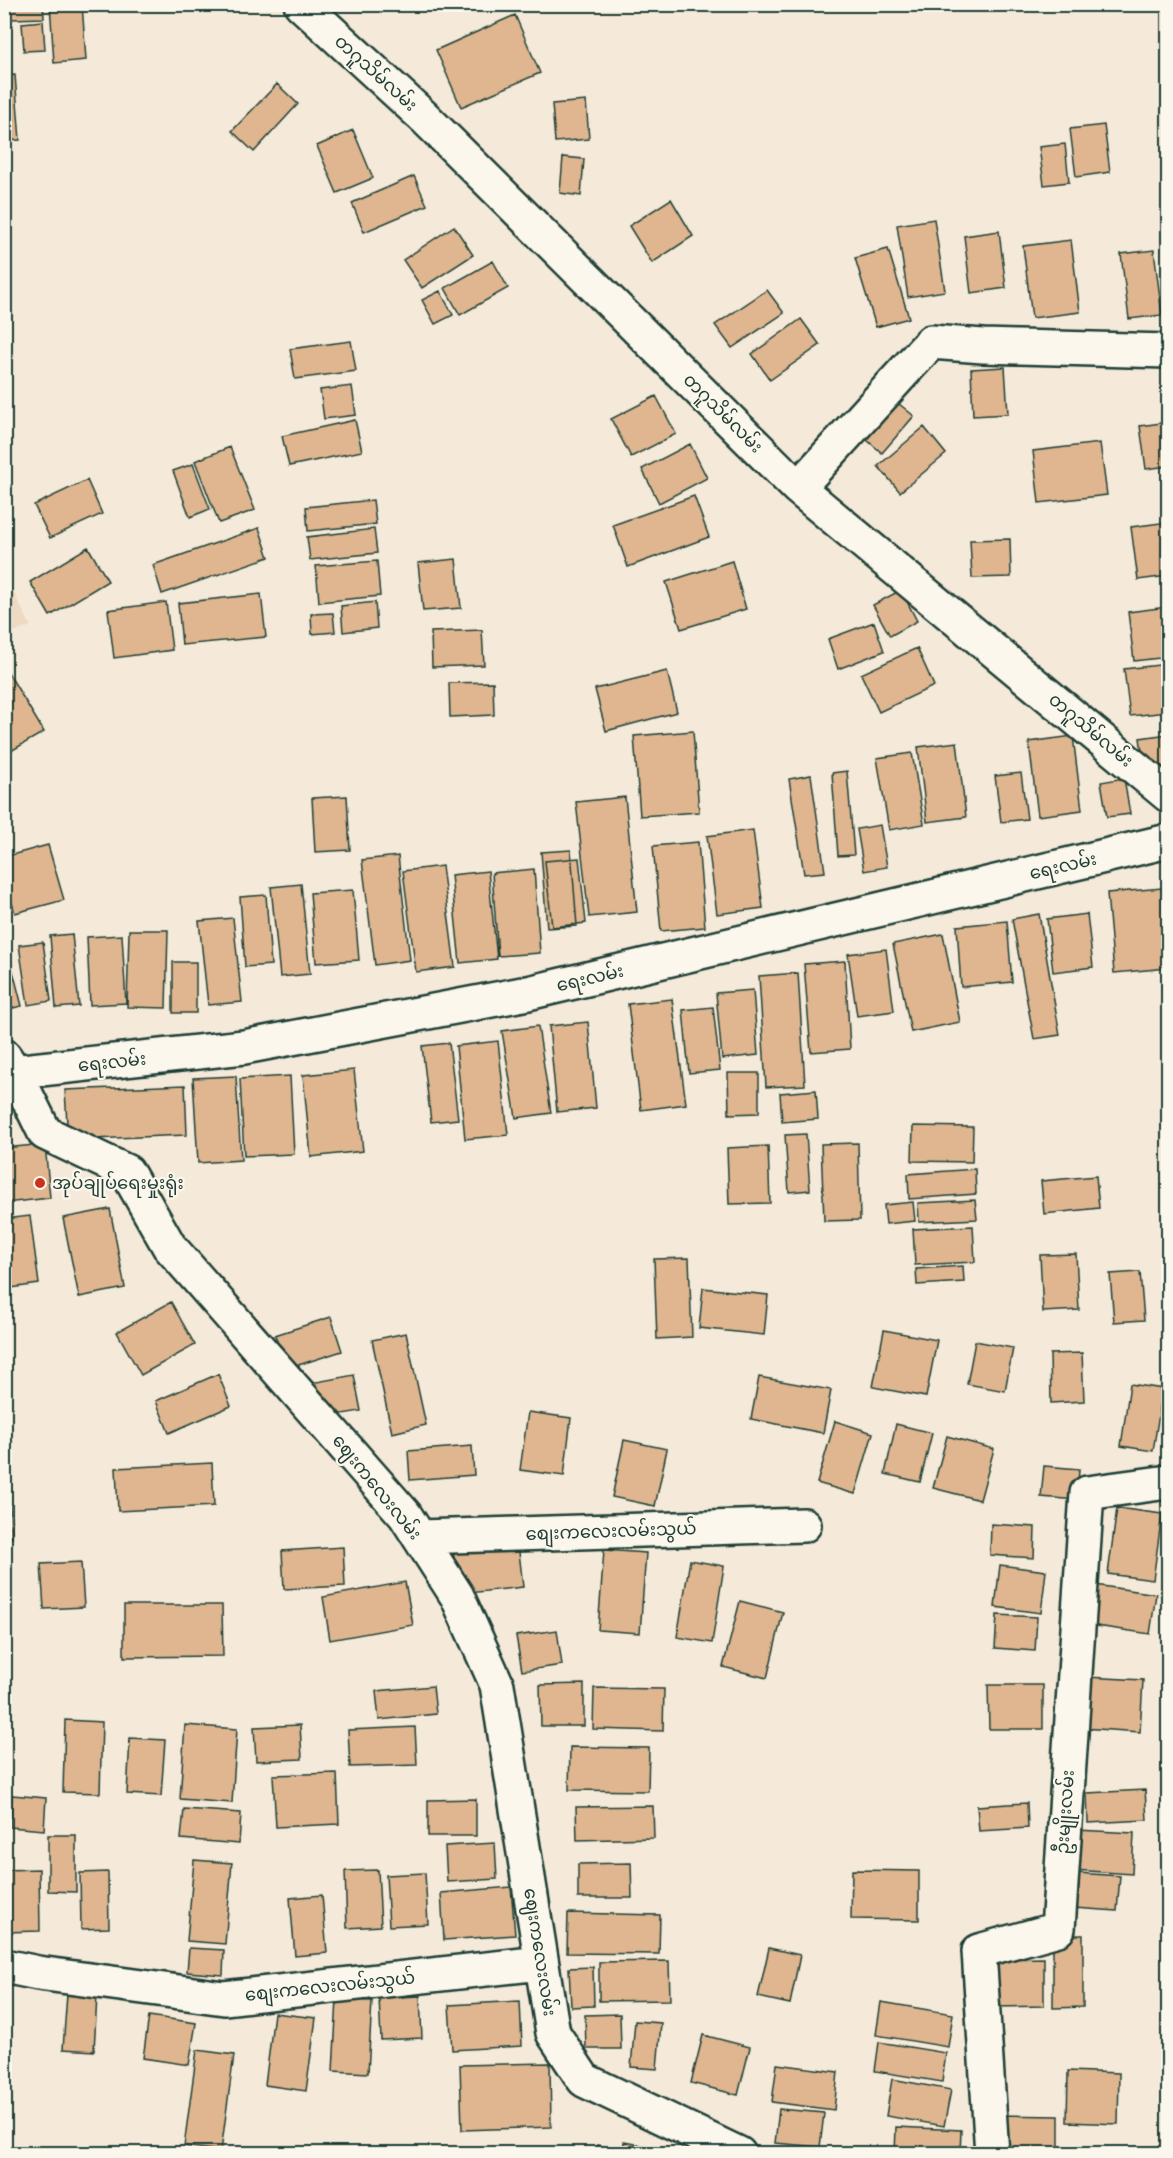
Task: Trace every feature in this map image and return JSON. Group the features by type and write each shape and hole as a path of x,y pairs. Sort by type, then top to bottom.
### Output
{"street":[{"name":"တဂူသိမ်လမ်း","path":"301,4 425,118 798,488 1168,795"},
{"path":"798,488 931,342 983,346 1168,351"},
{"name":"ရေးလမ်း","path":"8,1067 244,1047 528,993 1168,841"},
{"name":"ဈေးကလေးလမ်း","path":"8,1067 45,1133 127,1172 169,1246 405,1515 458,1596 497,1685 553,2033 584,2080 739,2154"},
{"name":"ဦးမျိုးလမ်း","path":"992,2154 978,1951 1058,1929 1087,1493 1168,1482"},
{"name":"စျေးကလေးလမ်းသွယ်","path":"419,1537 804,1526"},
{"name":"စျေးကလေးလမ်းသွယ်","path":"4,1966 224,1998 541,1963"}],"shaded area":[{"path":"5,576 31,626 4,635"}],"building":[{"path":"10,4 43,4 44,18 11,19"},
{"path":"50,4 82,4 86,60 54,63"},
{"path":"515,15 540,73 461,107 436,50"},
{"path":"43,21 45,50 24,51 22,23"},
{"path":"15,75 20,140 4,141 4,76"},
{"path":"277,84 298,104 254,152 232,131"},
{"path":"586,101 589,139 555,142 552,104"},
{"path":"1104,125 1110,172 1076,177 1070,129"},
{"path":"353,130 373,178 337,193 317,146"},
{"path":"1065,144 1069,182 1044,185 1039,147"},
{"path":"563,157 584,159 581,196 560,193"},
{"path":"414,176 427,205 364,232 352,203"},
{"path":"671,199 693,236 652,263 629,226"},
{"path":"934,219 945,291 908,297 897,225"},
{"path":"454,226 473,255 422,288 403,260"},
{"path":"999,231 1006,288 971,293 964,236"},
{"path":"1071,240 1080,312 1032,318 1023,246"},
{"path":"888,249 909,318 876,327 855,258"},
{"path":"1154,250 1162,315 1129,319 1121,254"},
{"path":"493,261 508,288 460,315 445,288"},
{"path":"767,290 784,313 732,348 715,325"},
{"path":"440,291 453,315 435,324 422,300"},
{"path":"801,319 820,345 770,380 752,354"},
{"path":"351,341 356,371 295,379 290,349"},
{"path":"1005,367 1008,414 973,416 971,369"},
{"path":"352,386 356,415 324,419 320,390"},
{"path":"656,396 676,434 631,457 611,419"},
{"path":"893,399 914,416 882,453 861,435"},
{"path":"355,420 362,451 289,466 282,436"},
{"path":"1168,422 1168,466 1146,469 1140,426"},
{"path":"924,427 946,454 900,492 878,466"},
{"path":"1100,443 1107,495 1039,503 1033,451"},
{"path":"690,444 707,478 659,503 642,469"},
{"path":"230,447 255,510 219,523 195,461"},
{"path":"193,464 210,509 190,517 173,471"},
{"path":"87,480 102,514 50,538 34,505"},
{"path":"694,496 709,537 628,567 613,525"},
{"path":"373,500 376,524 308,531 306,507"},
{"path":"1168,522 1168,576 1138,580 1131,527"},
{"path":"259,528 269,557 162,594 153,565"},
{"path":"374,529 377,553 310,560 307,537"},
{"path":"1010,539 1011,577 972,578 970,540"},
{"path":"88,547 108,581 50,616 30,582"},
{"path":"456,559 461,608 423,611 418,563"},
{"path":"377,561 380,596 319,602 316,566"},
{"path":"732,561 746,609 681,629 666,582"},
{"path":"901,590 917,621 890,636 873,605"},
{"path":"261,594 266,637 182,645 178,603"},
{"path":"166,602 172,650 114,658 108,610"},
{"path":"375,602 377,628 343,632 341,606"},
{"path":"1167,607 1168,657 1134,661 1128,612"},
{"path":"333,613 335,632 312,634 311,614"},
{"path":"874,622 884,651 838,669 828,639"},
{"path":"482,630 484,665 432,667 431,632"},
{"path":"917,648 934,686 879,712 861,674"},
{"path":"1168,664 1168,712 1130,716 1124,669"},
{"path":"4,666 44,732 4,755"},
{"path":"667,671 677,712 606,731 595,689"},
{"path":"493,682 494,715 450,717 449,683"},
{"path":"693,731 699,812 640,816 634,736"},
{"path":"1168,734 1168,777 1146,780 1140,738"},
{"path":"1073,736 1082,810 1038,816 1029,742"},
{"path":"957,742 966,817 927,822 918,747"},
{"path":"912,753 924,824 889,830 877,758"},
{"path":"847,771 854,855 838,856 832,773"},
{"path":"1021,773 1027,819 1001,822 995,776"},
{"path":"811,775 825,872 804,874 789,779"},
{"path":"1124,778 1130,814 1107,817 1101,782"},
{"path":"347,796 350,850 315,852 312,798"},
{"path":"625,797 637,912 589,917 576,802"},
{"path":"880,825 887,867 864,871 857,829"},
{"path":"753,830 763,908 717,914 707,836"},
{"path":"698,842 705,927 661,931 653,846"},
{"path":"48,845 64,900 15,913 4,876 4,857"},
{"path":"571,850 577,926 547,928 541,852"},
{"path":"398,856 410,960 375,965 362,860"},
{"path":"579,858 586,923 552,927 545,861"},
{"path":"442,866 455,967 416,972 403,871"},
{"path":"534,869 540,953 498,956 492,873"},
{"path":"488,871 497,959 460,963 451,875"},
{"path":"301,884 310,974 280,977 271,887"},
{"path":"1162,888 1168,968 1114,973 1107,893"},
{"path":"353,890 359,960 316,963 310,893"},
{"path":"266,895 271,965 245,967 240,897"},
{"path":"1039,914 1060,1035 1034,1039 1012,919"},
{"path":"1087,914 1093,967 1053,972 1047,919"},
{"path":"233,918 242,1002 208,1005 199,921"},
{"path":"1007,921 1012,982 961,987 957,926"},
{"path":"129,930 168,930 166,1008 127,1007"},
{"path":"72,934 79,1006 56,1008 50,936"},
{"path":"943,934 960,1022 911,1032 893,944"},
{"path":"122,935 126,1003 90,1005 87,937"},
{"path":"43,942 51,1001 28,1005 19,945"},
{"path":"886,949 894,1011 857,1016 848,954"},
{"path":"4,952 8,952 22,1006 4,1010"},
{"path":"845,961 850,1049 811,1052 804,964"},
{"path":"173,962 196,962 196,1013 173,1013"},
{"path":"798,973 805,1085 766,1087 759,976"},
{"path":"753,990 758,1055 722,1059 716,993"},
{"path":"672,999 686,1104 641,1110 628,1004"},
{"path":"713,1007 720,1070 689,1073 683,1010"},
{"path":"588,1022 596,1108 557,1112 549,1026"},
{"path":"538,1026 551,1113 516,1118 502,1031"},
{"path":"498,1041 508,1135 465,1139 456,1046"},
{"path":"449,1043 458,1119 431,1122 422,1046"},
{"path":"354,1070 363,1151 311,1157 303,1075"},
{"path":"728,1073 759,1073 759,1113 729,1114"},
{"path":"236,1076 241,1160 198,1163 193,1078"},
{"path":"290,1076 294,1154 244,1156 240,1079"},
{"path":"185,1085 187,1135 68,1140 65,1090"},
{"path":"816,1090 818,1119 782,1122 780,1093"},
{"path":"913,1126 973,1127 972,1162 912,1161"},
{"path":"806,1134 810,1190 789,1192 785,1135"},
{"path":"858,1143 860,1220 824,1221 821,1144"},
{"path":"45,1144 50,1198 5,1203 4,1148"},
{"path":"768,1146 770,1203 729,1204 727,1148"},
{"path":"975,1169 976,1194 909,1199 908,1174"},
{"path":"1096,1176 1099,1208 1044,1214 1041,1181"},
{"path":"975,1200 977,1219 919,1222 918,1203"},
{"path":"913,1202 915,1221 886,1224 884,1205"},
{"path":"110,1209 125,1288 79,1297 63,1218"},
{"path":"30,1216 39,1284 4,1289 4,1219"},
{"path":"973,1226 975,1262 915,1265 913,1229"},
{"path":"1076,1254 1079,1310 1043,1312 1040,1255"},
{"path":"689,1258 692,1337 657,1339 654,1259"},
{"path":"963,1266 964,1282 917,1285 916,1269"},
{"path":"1140,1272 1144,1320 1114,1322 1110,1274"},
{"path":"703,1288 768,1295 764,1335 699,1328"},
{"path":"171,1302 195,1345 141,1375 117,1332"},
{"path":"331,1317 342,1351 286,1369 275,1335"},
{"path":"884,1330 937,1340 926,1397 873,1387"},
{"path":"406,1333 426,1425 392,1433 372,1340"},
{"path":"975,1341 1013,1348 1005,1391 967,1384"},
{"path":"1082,1353 1084,1401 1051,1403 1050,1354"},
{"path":"218,1374 231,1406 169,1433 156,1401"},
{"path":"354,1375 361,1411 318,1418 311,1383"},
{"path":"759,1377 831,1390 823,1433 751,1419"},
{"path":"1130,1384 1163,1389 1153,1451 1121,1446"},
{"path":"528,1412 571,1418 564,1476 520,1470"},
{"path":"835,1421 873,1433 855,1494 817,1483"},
{"path":"896,1424 932,1433 920,1482 885,1474"},
{"path":"947,1436 994,1449 980,1500 933,1488"},
{"path":"624,1440 667,1449 655,1506 612,1497"},
{"path":"472,1446 474,1475 410,1480 408,1451"},
{"path":"212,1463 214,1506 118,1511 116,1468"},
{"path":"1044,1466 1079,1469 1077,1500 1041,1497"},
{"path":"8,1475 12,1538 4,1538 4,1476"},
{"path":"1117,1508 1162,1514 1153,1580 1108,1574"},
{"path":"991,1524 1035,1527 1034,1558 990,1555"},
{"path":"518,1543 523,1587 459,1594 453,1550"},
{"path":"343,1547 345,1586 284,1589 282,1551"},
{"path":"604,1550 646,1553 640,1633 598,1630"},
{"path":"690,1560 724,1566 712,1643 677,1637"},
{"path":"81,1562 84,1607 44,1609 41,1564"},
{"path":"1000,1565 1046,1571 1041,1613 995,1607"},
{"path":"405,1582 413,1625 330,1640 323,1597"},
{"path":"1095,1585 1156,1594 1150,1634 1090,1625"},
{"path":"740,1601 783,1612 767,1678 723,1667"},
{"path":"124,1605 222,1605 223,1656 124,1657"},
{"path":"997,1615 1037,1617 1035,1651 995,1648"},
{"path":"557,1630 562,1665 522,1671 516,1636"},
{"path":"1086,1677 1143,1680 1140,1732 1083,1728"},
{"path":"584,1684 584,1726 541,1726 540,1685"},
{"path":"988,1685 1043,1685 1043,1729 989,1729"},
{"path":"433,1686 436,1714 379,1720 376,1691"},
{"path":"594,1688 664,1689 663,1731 593,1729"},
{"path":"65,1720 102,1722 100,1793 63,1792"},
{"path":"185,1725 237,1729 232,1803 180,1799"},
{"path":"300,1725 302,1759 256,1761 254,1727"},
{"path":"415,1727 417,1765 350,1767 348,1730"},
{"path":"130,1738 165,1740 161,1796 127,1794"},
{"path":"570,1747 649,1748 648,1791 569,1790"},
{"path":"337,1773 339,1824 276,1827 273,1775"},
{"path":"1145,1790 1147,1820 1088,1823 1087,1793"},
{"path":"12,1795 46,1798 44,1830 10,1827"},
{"path":"476,1799 476,1836 428,1836 428,1800"},
{"path":"1027,1803 1028,1828 979,1831 977,1806"},
{"path":"653,1806 654,1838 577,1840 576,1807"},
{"path":"184,1809 241,1813 239,1844 181,1839"},
{"path":"1077,1830 1134,1833 1132,1874 1074,1870"},
{"path":"48,1835 76,1835 76,1892 48,1891"},
{"path":"495,1843 497,1879 447,1882 445,1846"},
{"path":"194,1860 232,1863 225,1944 187,1941"},
{"path":"631,1863 632,1898 578,1898 578,1864"},
{"path":"39,1869 40,1931 4,1932 4,1870"},
{"path":"378,1870 381,1926 347,1928 345,1871"},
{"path":"852,1870 919,1871 919,1920 851,1919"},
{"path":"108,1872 109,1928 81,1929 80,1873"},
{"path":"425,1873 428,1924 389,1926 386,1875"},
{"path":"1077,1873 1120,1876 1117,1911 1074,1908"},
{"path":"511,1887 515,1935 444,1940 441,1893"},
{"path":"322,1895 327,1953 295,1956 290,1898"},
{"path":"568,1913 660,1915 659,1954 567,1953"},
{"path":"1053,1935 1083,1935 1083,2007 1053,2008"},
{"path":"189,1948 224,1950 223,1975 187,1972"},
{"path":"769,1948 800,1955 790,2004 758,1997"},
{"path":"1044,1958 1044,2006 995,2007 995,1959"},
{"path":"669,1961 670,2000 599,2001 599,1962"},
{"path":"593,1967 594,2006 571,2007 569,1968"},
{"path":"67,1994 97,1996 94,2051 63,2049"},
{"path":"420,1996 422,2038 381,2040 379,1998"},
{"path":"337,1999 372,2001 368,2073 333,2071"},
{"path":"520,2001 522,2046 452,2050 449,2005"},
{"path":"881,2002 953,2014 948,2047 876,2035"},
{"path":"274,2013 316,2018 306,2091 265,2085"},
{"path":"620,2014 621,2049 586,2049 585,2015"},
{"path":"149,2016 196,2023 189,2065 143,2058"},
{"path":"635,2021 661,2023 657,2069 631,2067"},
{"path":"703,2035 750,2047 738,2095 691,2083"},
{"path":"879,2042 946,2053 942,2082 875,2071"},
{"path":"197,2050 234,2055 221,2151 184,2146"},
{"path":"550,2063 551,2127 462,2130 460,2065"},
{"path":"777,2064 838,2072 834,2110 772,2102"},
{"path":"1068,2071 1119,2073 1118,2124 1067,2122"},
{"path":"892,2079 951,2090 944,2126 886,2116"},
{"path":"779,2109 824,2113 820,2147 775,2143"},
{"path":"1000,2115 1059,2116 1059,2154 1000,2154"},
{"path":"896,2127 961,2130 960,2154 895,2154"},
{"path":"624,2142 651,2147 650,2154 622,2154"},
{"path":"597,2145 617,2149 616,2154 595,2154"},
{"path":"775,2151 818,2154 775,2154"}],"place":[{"name":"အုပ်ချုပ်ရေးမှုးရုံး","path":"40,1183"}]}
